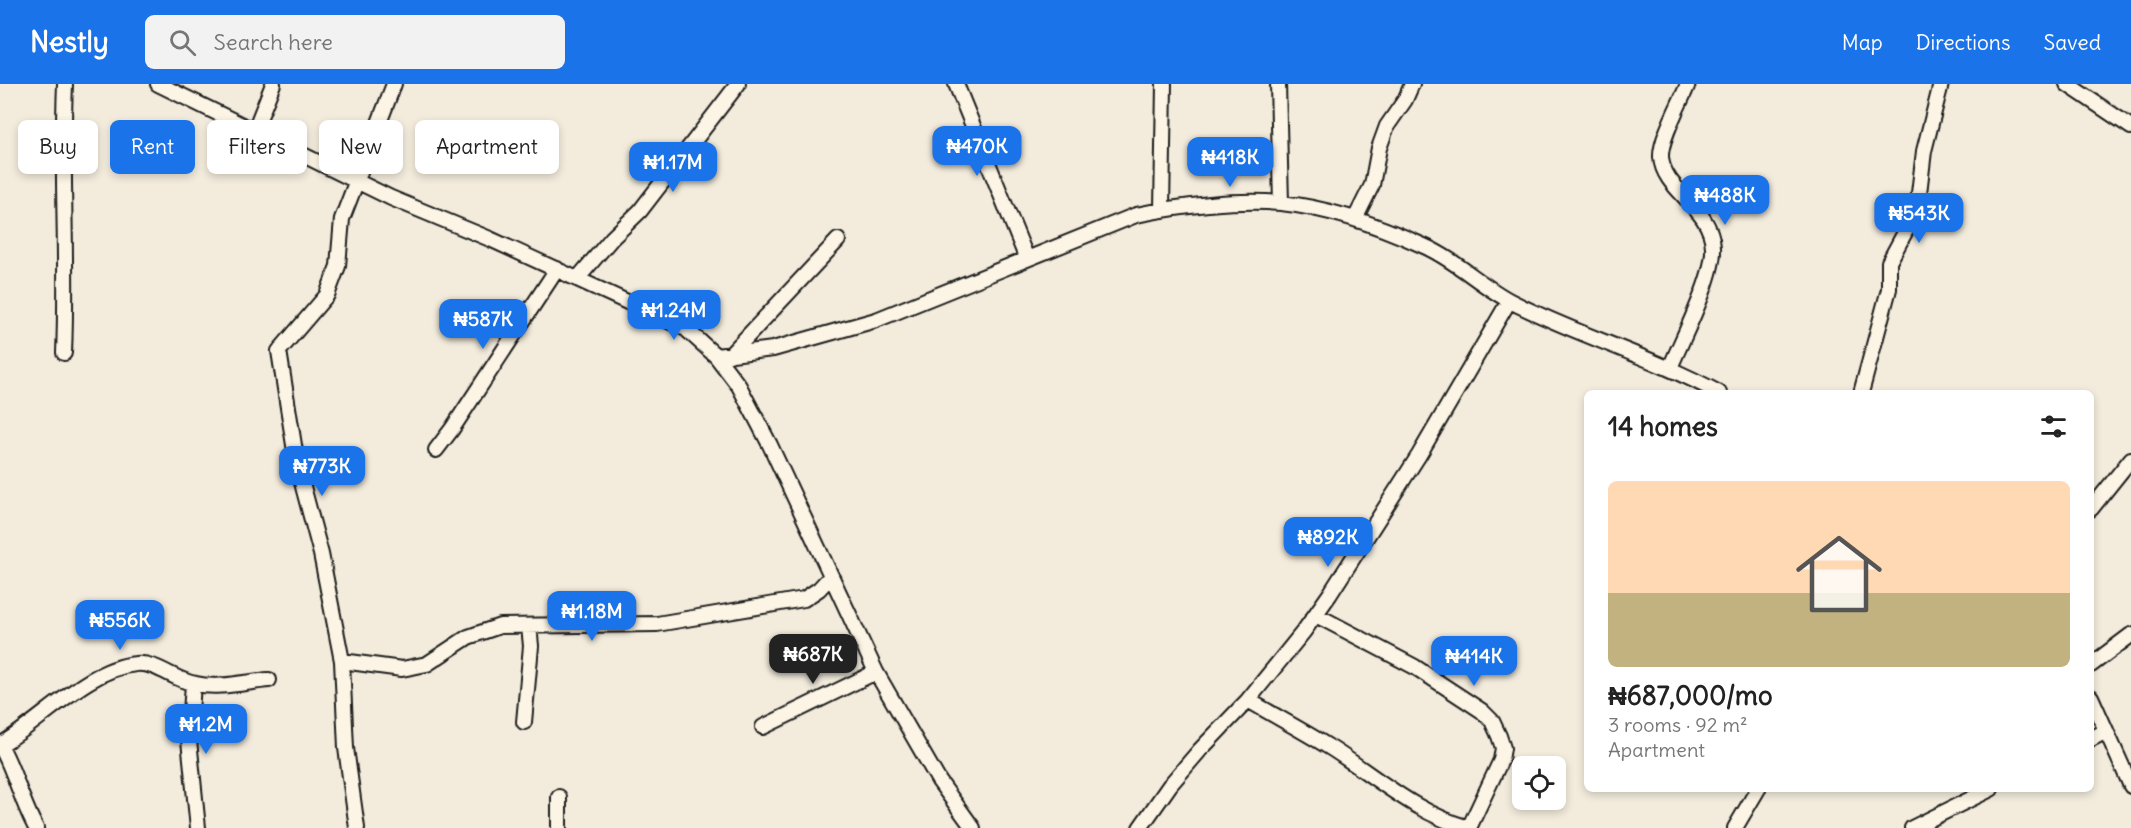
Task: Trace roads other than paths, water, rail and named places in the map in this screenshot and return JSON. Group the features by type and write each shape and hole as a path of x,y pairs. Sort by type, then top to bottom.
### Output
{"street":[{"path":"64,353 67,295 62,149 65,84"},
{"path":"158,84 230,120"},
{"path":"259,120 273,84"},
{"path":"357,828 346,748 342,662 321,554 297,464 279,351 327,295 339,259 342,219 394,84"},
{"path":"578,278 612,238 640,211 738,84"},
{"path":"956,84 1027,259"},
{"path":"1162,210 1164,84"},
{"path":"1278,84 1281,203"},
{"path":"1355,219 1372,185 1379,148 1387,126 1406,100 1412,84"},
{"path":"1862,390 1889,289 1889,262 1917,210 1924,151 1941,84"},
{"path":"2067,84 2131,127"},
{"path":"1670,368 1712,265 1713,246 1710,229 1700,212 1665,173 1660,156 1684,85"},
{"path":"307,158 357,182 578,278 686,329 723,355 876,672 939,782 971,828"},
{"path":"723,355 773,349 876,320 1136,215 1162,210 1281,203 1355,219 1425,246 1509,301 1670,368 1713,390"},
{"path":"723,355 837,240"},
{"path":"436,450 556,269"},
{"path":"1140,828 1200,750 1248,700 1316,615 1419,455 1509,301"},
{"path":"2094,505 2131,459"},
{"path":"342,662 402,669 428,664 468,637 500,626 657,624 804,599 819,589 831,576"},
{"path":"1248,700 1329,747 1398,795 1454,824 1469,828 1501,760 1503,748 1492,721 1482,711 1415,667 1316,615"},
{"path":"524,722 531,646 529,626"},
{"path":"2094,662 2131,635"},
{"path":"36,828 26,810 10,762 0,745 28,729 93,677 115,668 137,663 152,666 193,684 268,680"},
{"path":"763,727 876,672"},
{"path":"193,684 189,740 198,828"},
{"path":"2094,704 2131,786"},
{"path":"2094,737 2106,731"},
{"path":"1735,828 1756,792"},
{"path":"1912,828 1985,792"},
{"path":"559,797 559,828"}]}
